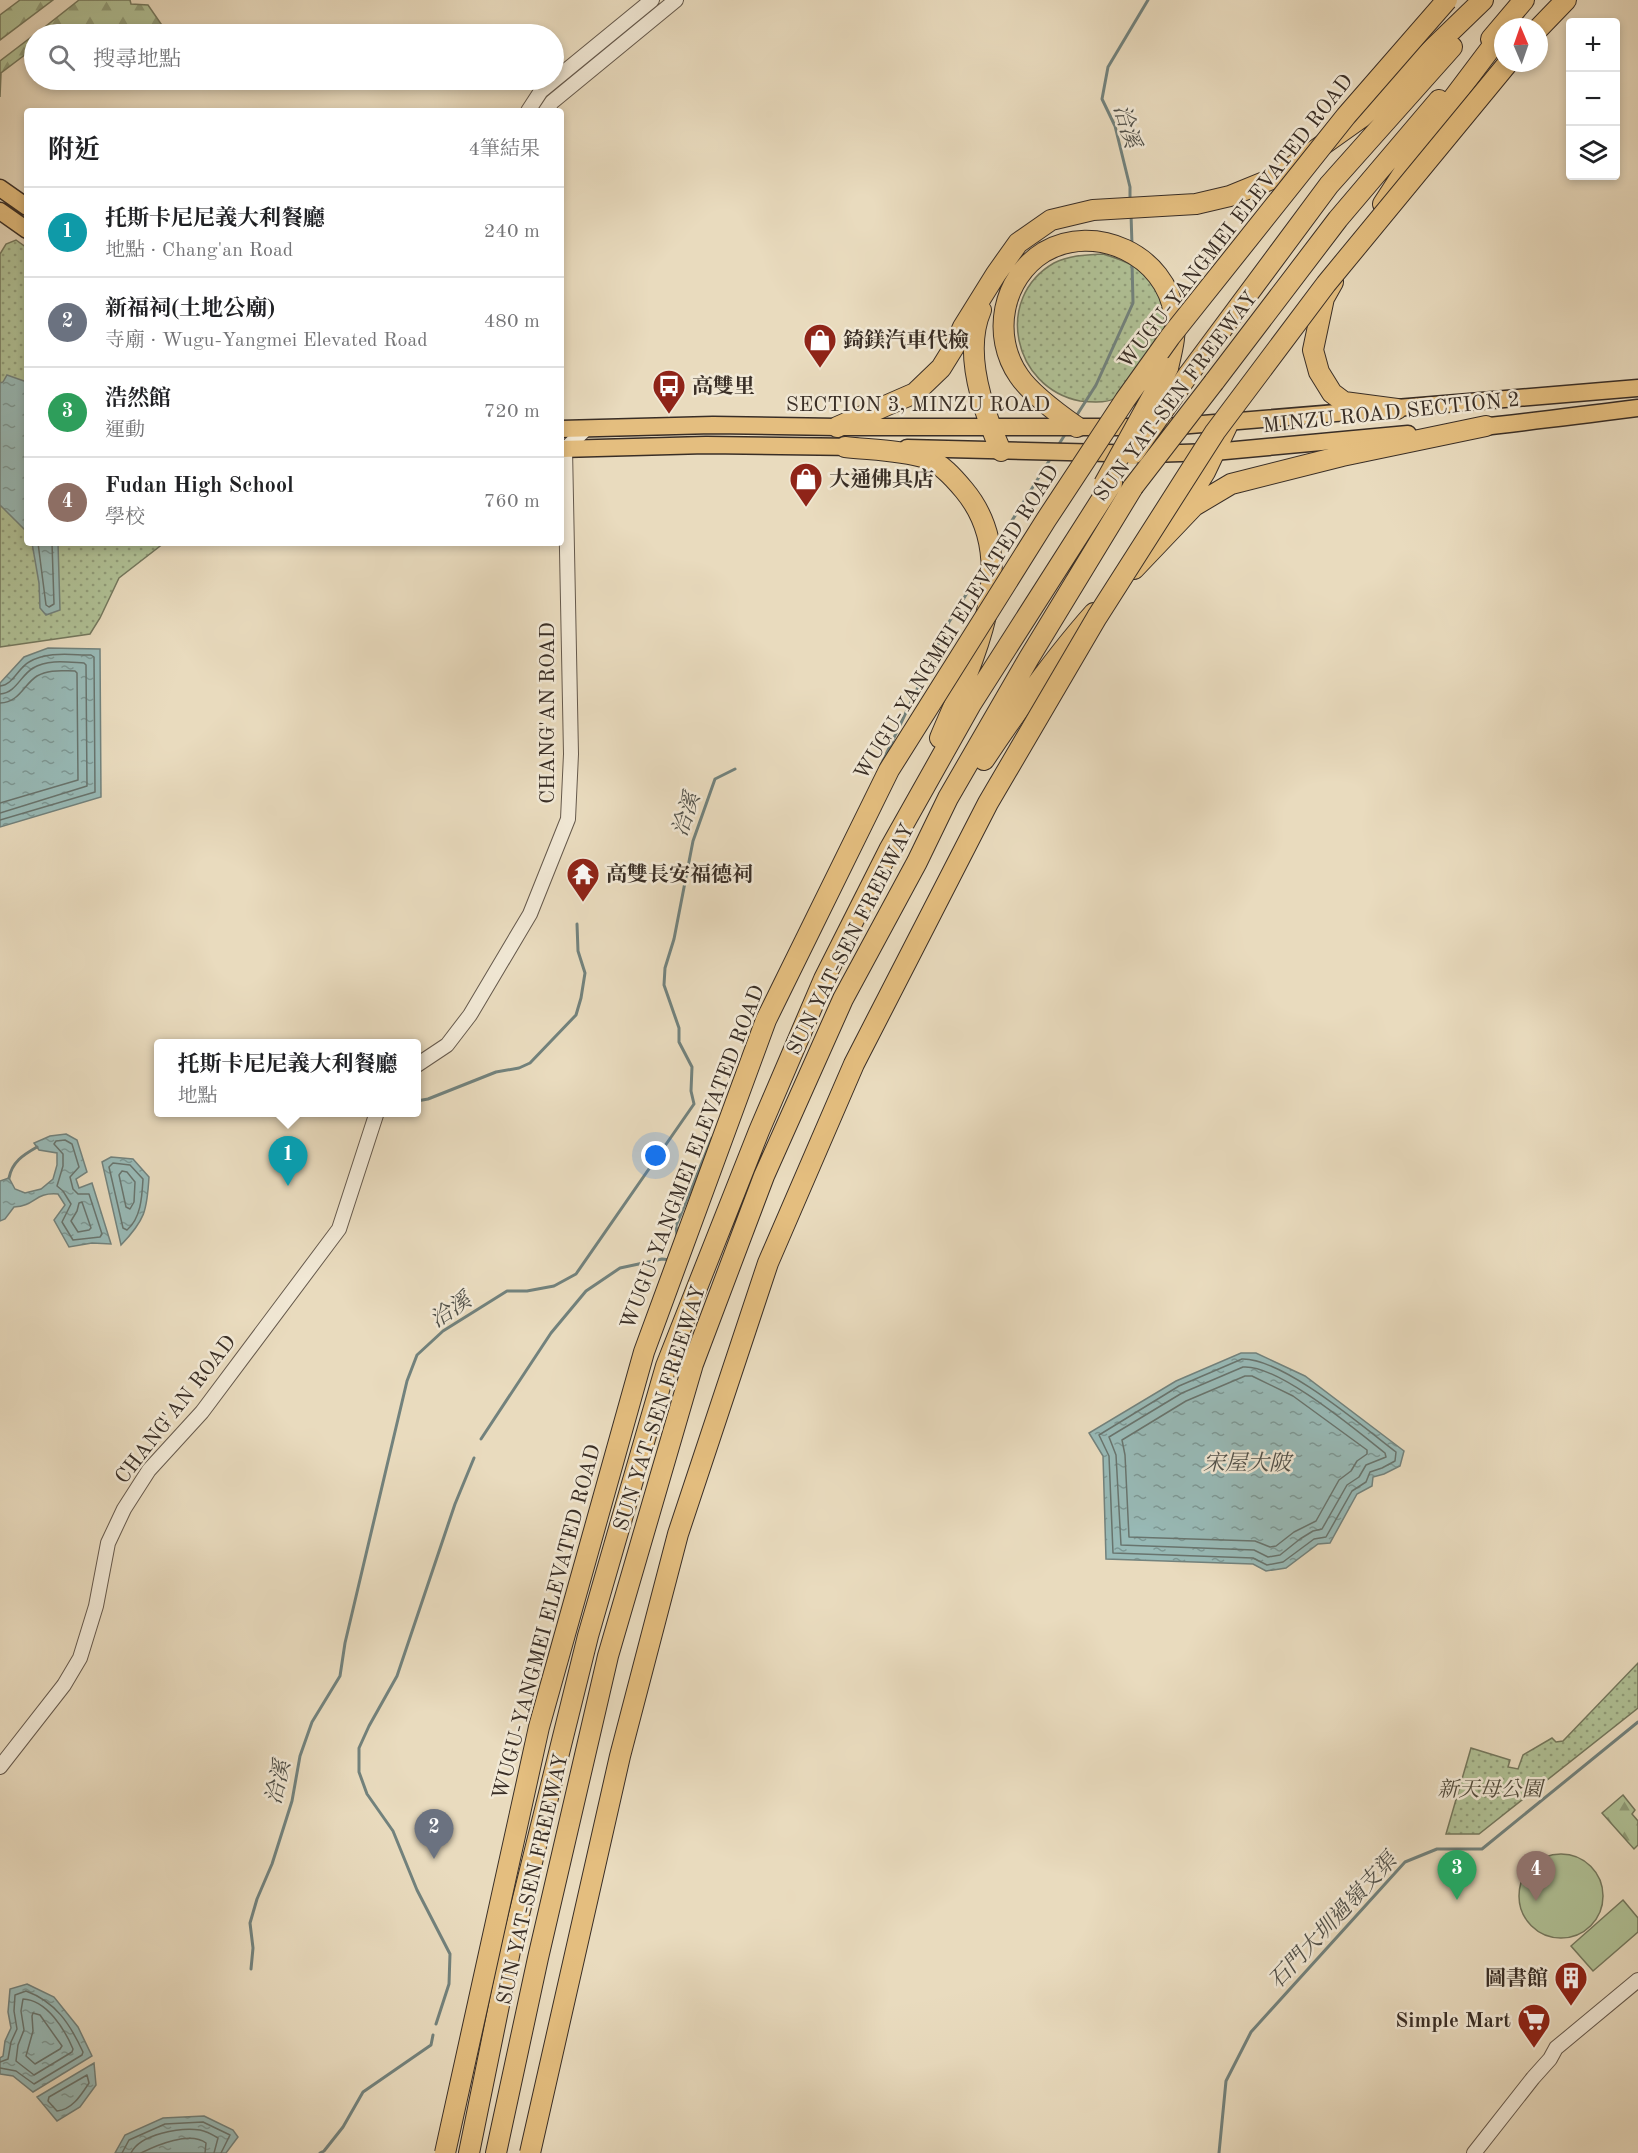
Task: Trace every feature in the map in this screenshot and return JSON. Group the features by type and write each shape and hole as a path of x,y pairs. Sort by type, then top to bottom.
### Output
{"highway":[{"name":"WUGU-YANGMEI ELEVATED ROAD","path":"445,2153 539,1727 644,1352 766,1020 889,770 1046,520 1125,400 1170,336 1346,116 1447,0"},
{"path":"837,428 915,393 924,385 945,362 963,327 1018,243 1051,220 1093,210 1196,204 1230,196 1279,176 1362,117 1483,0"},
{"name":"SUN YAT-SEN FREEWAY","path":"469,2153 510,1951 588,1636 666,1366 759,1131 824,979 889,850 971,704 1082,531 1108,484 1329,185 1493,0"},
{"path":"1512,18 1525,0"},
{"name":"SUN YAT-SEN FREEWAY","path":"496,2153 538,1958 608,1656 693,1364 764,1176 843,999 960,778 1132,487 1338,219 1525,0"},
{"path":"1548,19 1566,0"},
{"path":"1166,533 1205,472 1228,424 1338,272 1445,109 1494,44"},
{"path":"530,2153 620,1756 678,1534 768,1263 854,1064 988,803 1097,617 1215,432 1326,284 1501,72"},
{"path":"1077,427 1059,415 1019,377 1006,352 1002,324 1008,296 1023,271 1044,252 1071,242 1099,241 1126,248 1149,264 1166,287 1174,314 1174,342 1168,368 1108,484"},
{"path":"1338,272 1324,298 1317,325 1313,350 1319,372 1332,393 1344,402 1396,409"},
{"path":"996,274 975,324 974,350 979,388 990,428 1001,451"},
{"path":"916,862 1026,698 1071,639 1166,533 1194,506 1231,484 1311,463 1486,426"},
{"path":"844,447 928,459 952,476 979,510 992,561 991,593 985,622 974,654 928,767 889,850"}],"main road":[{"path":"0,188 24,205"},
{"path":"0,211 24,228"},
{"name":"SECTION 3, MINZU ROAD","path":"564,429 713,425 837,428 1166,428 1638,388"},
{"name":"MINZU ROAD SECTION 2","path":"1148,454 1214,452 1330,443 1498,426 1538,419 1638,408"},
{"name":"SECTION 3, MINZU ROAD","path":"564,449 706,445 1148,454"}],"street":[{"path":"564,72 652,0"},
{"path":"548,108 552,102 676,0"},
{"path":"530,108 542,90"},
{"path":"564,448 586,429"},
{"name":"CHANG'AN ROAD","path":"421,1062 447,1045 470,1015 530,914 568,819 570,754 564,493"},
{"name":"CHANG'AN ROAD","path":"0,1767 64,1685 80,1658 96,1606 108,1543 124,1509 149,1470 202,1412 339,1229 376,1117"},
{"path":"1474,2153 1550,2059 1556,2048 1638,1980"}],"green space":[{"path":"20,0 53,0 0,40 0,15"},
{"path":"79,0 130,0 131,4 148,5 161,24 49,24"},
{"path":"24,43 24,56 1,73 0,97 0,61"},
{"path":"16,240 24,246 24,546 160,546 119,578 90,634 0,647 0,254 6,244"},
{"path":"1103,254 1132,265 1142,272 1153,285 1163,305 1167,327 1166,338 1157,356 1115,398 1103,402 1080,401 1057,393 1039,379 1026,361 1019,340 1018,319 1023,298 1035,278 1054,263 1072,257"},
{"name":"新天母公園","path":"1638,1663 1638,1708 1479,1834 1446,1834 1471,1748 1510,1760 1508,1767 1518,1769 1523,1755 1552,1738 1556,1742 1563,1741"},
{"path":"1623,1795 1635,1810 1632,1814 1638,1821 1638,1845 1634,1849 1602,1813"},
{"path":"1561,1854 1577,1857 1591,1866 1600,1880 1603,1896 1600,1912 1591,1926 1577,1935 1561,1938 1545,1935 1531,1926 1522,1912 1519,1896 1522,1880 1531,1866 1545,1857"},
{"path":"1623,1900 1638,1918 1638,1932 1593,1971 1571,1946"}],"water":[{"path":"7,375 24,381 24,529 0,505 0,383"},
{"path":"33,546 58,546 60,610 46,615 40,608 39,583"},
{"path":"48,648 100,649 101,797 0,827 0,683 24,657"},
{"path":"66,1134 77,1140 87,1172 76,1179 79,1188 92,1183 111,1244 92,1243 69,1247 54,1220 65,1205 58,1194 44,1195 27,1204 14,1207 5,1219 0,1221 0,1181 9,1178 15,1189 25,1193 41,1189 53,1179 57,1165 57,1153 39,1150 34,1143 50,1136"},
{"path":"111,1157 133,1159 149,1177 146,1207 135,1229 121,1245 102,1162"},
{"name":"宋屋大陂","path":"1241,1353 1256,1353 1305,1376 1404,1451 1400,1466 1373,1477 1372,1486 1357,1494 1330,1543 1318,1544 1286,1568 1266,1571 1253,1564 1106,1559 1103,1456 1089,1433 1176,1381"},
{"path":"27,1984 54,1997 78,2027 92,2056 33,2092 13,2076 0,2074 0,2058 3,2056 5,2041 11,2028 8,2012 10,1989"},
{"path":"94,2063 96,2085 80,2107 57,2121 37,2097"},
{"path":"204,2116 233,2130 238,2137 226,2153 115,2153 125,2135 163,2118"}],"waterway":[{"name":"洽溪","path":"1130,201 1130,187 1115,126 1102,99 1108,67 1148,0"},
{"name":"洽溪","path":"1131,214 1132,245"},
{"name":"洽溪","path":"1075,418 1096,385 1133,303 1132,262"},
{"name":"洽溪","path":"1059,444 1066,433"},
{"name":"洽溪","path":"998,543 1049,461"},
{"name":"洽溪","path":"881,765 949,622 982,569"},
{"name":"洽溪","path":"251,1969 253,1948 250,1923 292,1801 300,1756 312,1722 340,1676 345,1643 407,1381 417,1355 443,1331 507,1291 527,1291 554,1286 576,1274 694,1104 691,1091 692,1067 679,1042 679,1028 664,985 665,968 674,939 693,841 715,779 735,769"},
{"path":"421,1100 496,1072 519,1068 530,1063 576,1015 585,973 578,951 577,924"},
{"name":"洽溪","path":"677,1235 676,1226 712,1138"},
{"path":"9,1178 19,1160 37,1147"},
{"name":"洽溪","path":"481,1439 551,1333 586,1291 620,1268 662,1259 671,1260"},
{"name":"洽溪","path":"436,2024 449,1984 450,1954 417,1890 393,1831 367,1794 359,1772 359,1748 397,1676 455,1504 474,1458"},
{"name":"石門大圳過嶺支渠","path":"1219,2153 1226,2081 1251,2032 1405,1862 1437,1849 1482,1849 1638,1722"},
{"name":"洽溪","path":"320,2153 343,2127 363,2092 431,2045 433,2035"}],"place":[{"name":"錡鎂汽車代檢","path":"820,369"},
{"name":"高雙里","path":"669,415"},
{"name":"大通佛具店","path":"806,508"},
{"name":"高雙長安福德祠","path":"583,903"},
{"name":"托斯卡尼尼義大利餐廳","path":"288,1186"},
{"name":"新福祠(土地公廟)","path":"434,1859"},
{"name":"浩然館","path":"1457,1900"},
{"name":"Fudan High School","path":"1536,1901"},
{"name":"圖書館","path":"1571,2007"},
{"name":"Simple Mart","path":"1534,2049"}]}
